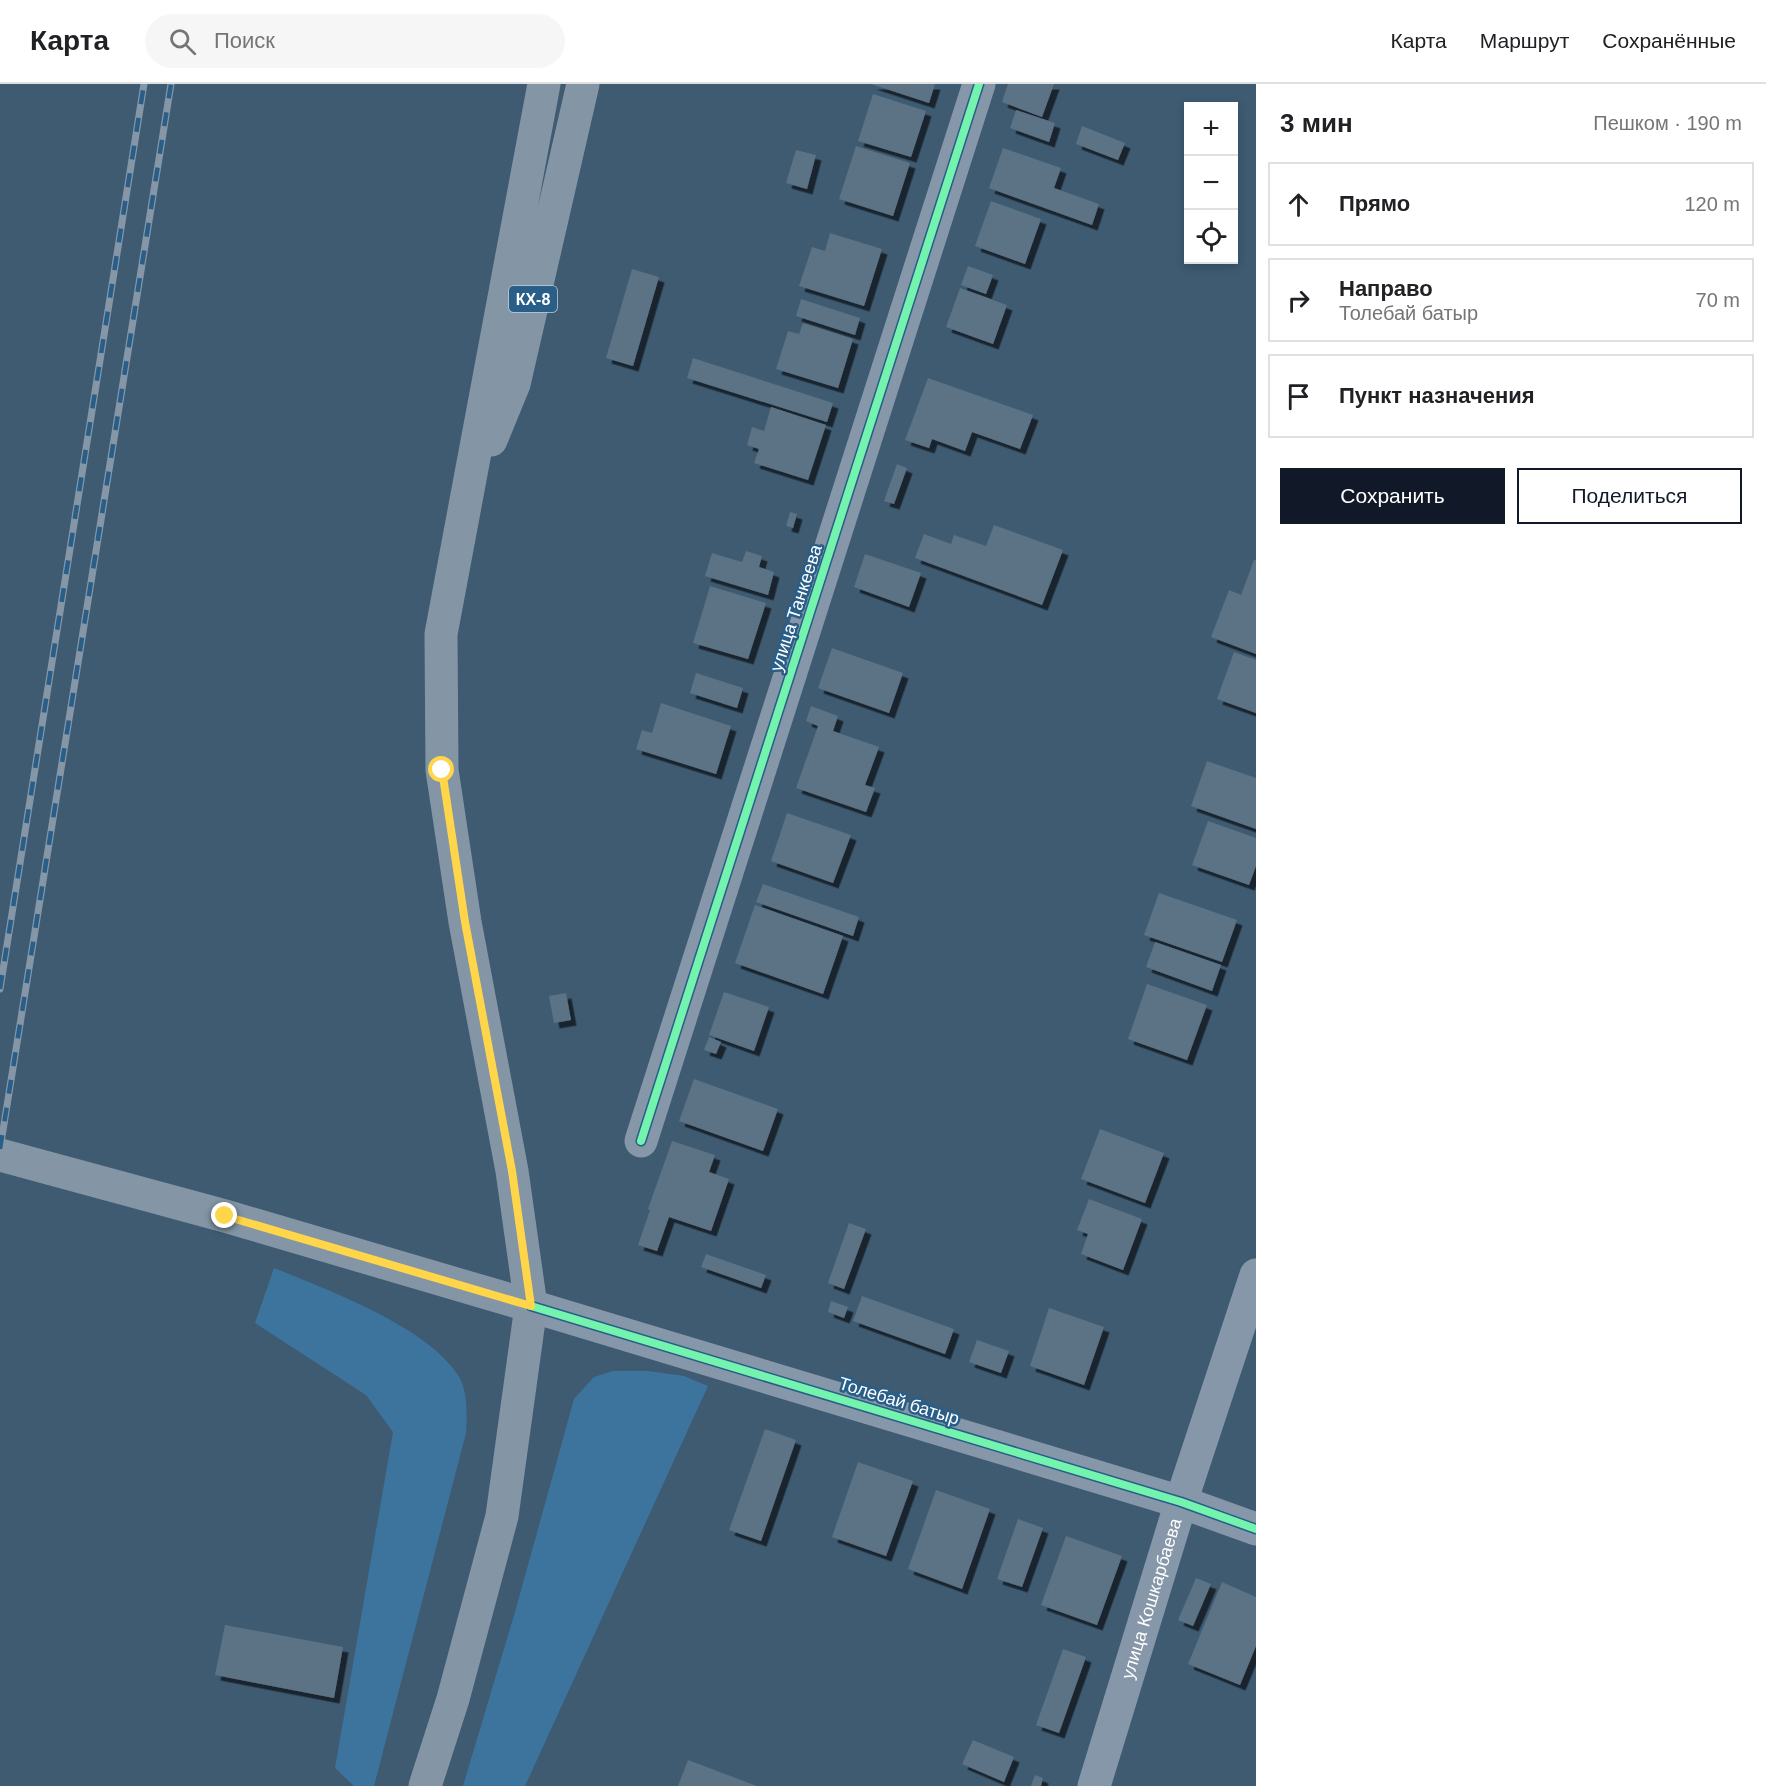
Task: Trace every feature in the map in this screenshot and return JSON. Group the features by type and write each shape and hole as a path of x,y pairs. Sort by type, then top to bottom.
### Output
{"main road":[{"name":"КХ-8","path":"425,1786 453,1700 502,1516 531,1306 512,1171 465,922 442,770 441,634 544,84"},
{"name":"КХ-8","path":"463,508 514,384 583,84"},
{"name":"Толебай батыр","path":"0,1155 225,1216 531,1306"}],"street":[{"name":"улица Танкеева","path":"641,1141 979,84"},
{"name":"улица Кошкарбаева","path":"1094,1786 1181,1502 1256,1275"},
{"name":"Толебай батыр","path":"531,1306 1181,1502 1256,1529"}],"shaded area":[{"path":"274,1268 348,1299 400,1325 443,1357 458,1375 465,1395 466,1433 374,1786 354,1786 335,1768 393,1432 366,1395 255,1323"},
{"path":"613,1371 648,1371 684,1376 708,1386 525,1786 463,1786 515,1612 574,1399 594,1377"}],"building":[{"path":"871,84 935,84 929,103"},
{"path":"1008,84 1054,84 1042,117 1002,102"},
{"path":"873,94 926,111 911,157 858,141"},
{"path":"1016,110 1055,123 1049,142 1010,128"},
{"path":"1082,126 1125,143 1118,160 1076,144"},
{"path":"856,146 910,163 893,216 839,199"},
{"path":"1003,148 1061,168 1054,188 1099,204 1092,225 989,188"},
{"path":"796,150 816,155 807,189 786,183"},
{"path":"991,201 1041,219 1025,264 975,246"},
{"path":"830,233 882,249 864,306 799,286 812,247 825,251"},
{"path":"968,266 993,275 986,294 961,285"},
{"path":"632,269 659,277 633,366 606,358"},
{"path":"960,288 1007,305 993,344 946,327"},
{"path":"801,299 860,318 855,335 796,316"},
{"path":"803,323 853,339 838,388 776,369 788,331 799,334"},
{"path":"693,358 833,403 827,422 687,378"},
{"path":"928,378 1033,415 1020,449 972,432 965,451 932,439 929,448 905,440"},
{"path":"771,407 826,425 808,480 754,463 759,449 747,445 752,427 764,431"},
{"path":"897,464 907,468 894,504 884,501"},
{"path":"790,512 797,514 793,528 786,526"},
{"path":"994,525 1063,550 1042,605 915,558 924,534 951,544 954,535 986,546"},
{"path":"746,551 762,556 759,567 774,572 768,595 705,576 712,553 742,562"},
{"path":"865,554 921,573 909,607 854,587"},
{"path":"1254,560 1256,560 1256,654 1211,637 1229,590 1241,595"},
{"path":"710,586 766,603 748,659 693,643"},
{"path":"832,648 903,673 889,713 818,688"},
{"path":"1234,652 1256,660 1256,713 1217,699"},
{"path":"696,673 743,688 737,708 690,693"},
{"path":"661,703 731,726 716,774 636,749 642,730 652,733"},
{"path":"811,706 838,716 833,731 879,747 865,785 875,788 866,812 796,788 818,726 806,721"},
{"path":"1207,761 1256,778 1256,829 1191,806"},
{"path":"787,813 851,835 833,883 771,861"},
{"path":"1208,821 1256,838 1256,866 1249,885 1192,865"},
{"path":"763,884 859,917 853,936 756,902"},
{"path":"1159,893 1237,920 1222,962 1144,935"},
{"path":"755,905 843,936 823,994 735,963"},
{"path":"1155,942 1221,965 1212,991 1146,967"},
{"path":"1147,984 1207,1005 1187,1060 1128,1039"},
{"path":"724,992 769,1007 754,1051 709,1035"},
{"path":"566,993 571,1020 554,1023 549,996"},
{"path":"709,1037 721,1042 716,1054 704,1050"},
{"path":"694,1079 778,1109 763,1151 679,1121"},
{"path":"1100,1129 1164,1153 1145,1203 1081,1179"},
{"path":"672,1141 715,1155 709,1172 729,1179 711,1231 669,1217 657,1251 638,1245"},
{"path":"1089,1199 1142,1219 1123,1270 1081,1254 1088,1234 1077,1230"},
{"path":"849,1223 866,1229 844,1289 828,1283"},
{"path":"706,1254 766,1275 761,1288 701,1267"},
{"path":"862,1296 954,1329 945,1354 853,1321"},
{"path":"831,1301 848,1307 844,1318 828,1312"},
{"path":"1049,1308 1104,1327 1084,1385 1030,1366"},
{"path":"977,1340 1009,1351 1001,1373 969,1362"},
{"path":"765,1429 796,1440 761,1541 729,1530"},
{"path":"858,1462 913,1481 886,1556 832,1537"},
{"path":"936,1490 990,1509 962,1589 908,1569"},
{"path":"1018,1519 1043,1528 1022,1587 997,1579"},
{"path":"1066,1536 1122,1556 1097,1625 1041,1605"},
{"path":"1196,1578 1211,1584 1193,1626 1178,1620"},
{"path":"1222,1582 1256,1597 1256,1646 1240,1685 1188,1664"},
{"path":"225,1625 343,1647 334,1698 215,1675"},
{"path":"1063,1649 1086,1657 1059,1733 1036,1725"},
{"path":"973,1740 1014,1757 1004,1782 962,1764"},
{"path":"688,1760 757,1786 678,1786"},
{"path":"1035,1775 1043,1778 1041,1786 1031,1786"}],"railway":[{"path":"0,989 144,84"},
{"path":"0,1149 171,84"}],"cycle path":[{"path":"641,1141 979,84"},
{"path":"531,1306 1181,1502 1256,1529"}],"route":[{"path":"225,1216 531,1306 512,1171 465,922 442,770"}]}
